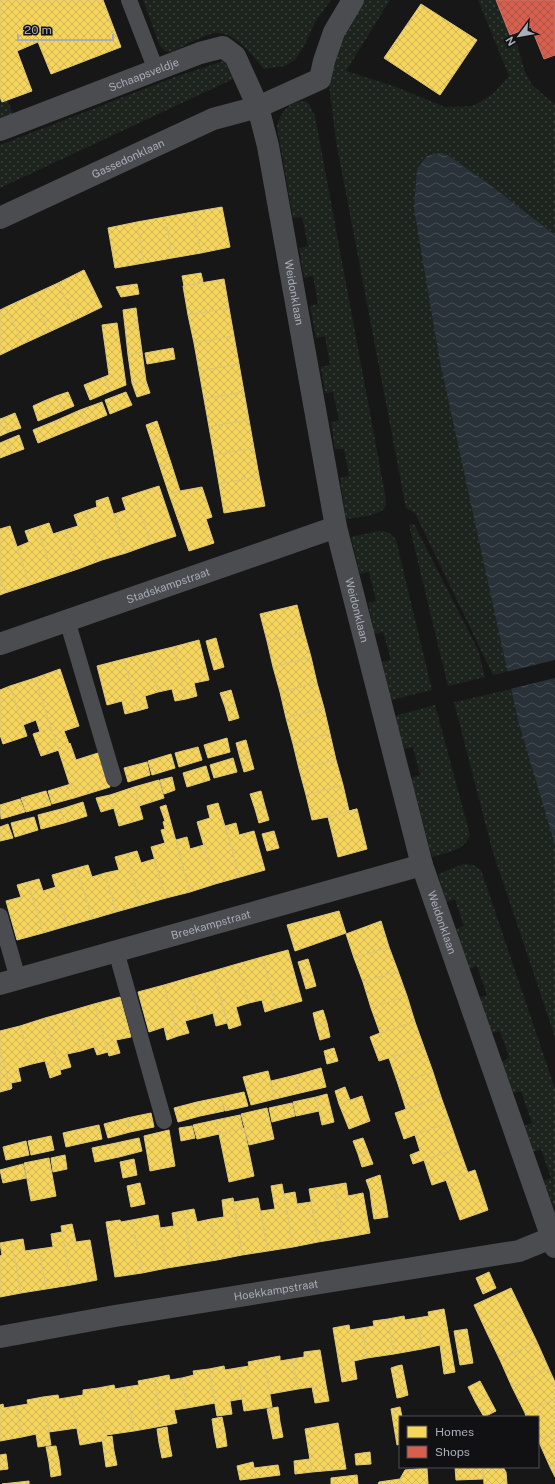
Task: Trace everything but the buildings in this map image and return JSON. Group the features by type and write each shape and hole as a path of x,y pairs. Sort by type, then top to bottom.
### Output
{"street":[{"path":"258,107 320,79 324,61 334,32 353,0"},
{"name":"Schaapsveldje","path":"0,130 200,53 223,47 235,56 258,107"},
{"name":"Gassedonklaan","path":"0,218 213,119 258,107"},
{"name":"Weidonklaan","path":"258,107 268,146 336,527 422,865 553,1242"},
{"name":"Stadskampstraat","path":"0,644 336,527"},
{"name":"Breekampstraat","path":"9,981 422,865"},
{"name":"Hoekkampstraat","path":"0,1337 123,1315 519,1251 553,1242"}],"lane":[{"path":"129,0 156,70"},
{"path":"68,620 114,779"},
{"path":"0,916 9,981"},
{"path":"116,951 164,1121"}],"shaded area":[{"path":"143,0 331,0 315,22 304,46 295,60 285,66 264,69 243,45 230,36 223,34 215,33 206,35 172,52 165,51 160,46"},
{"path":"363,0 390,0 346,71 396,87 445,107 473,106 493,94 509,76 478,0 496,0 510,35 514,34 525,72 532,85 555,105 555,235 489,184 449,156 440,362 508,671 493,675 415,513 406,508 336,141 329,85 335,50"},
{"path":"224,61 233,79 0,188 0,145 175,77"},
{"path":"0,80 13,114 0,119"},
{"path":"304,101 309,104 315,116 385,494 386,504 384,508 380,512 363,517 346,519 340,478 349,476 344,449 335,449 331,423 339,420 333,392 325,393 321,367 330,365 325,336 316,338 310,306 318,304 313,276 304,278 299,248 308,246 302,217 293,218 277,127 283,113 289,106"},
{"path":"414,524 478,650 485,677 448,686 409,525"},
{"path":"379,531 389,533 396,540 432,690 391,700 382,662 391,660 383,632 374,634 368,603 376,601 369,572 360,574 351,537"},
{"path":"512,689 519,724 555,845 555,1037 492,849 454,702"},
{"path":"435,705 470,835 460,848 432,857 411,778 420,775 413,747 404,749 395,716"},
{"path":"464,864 473,865 481,870 555,1089 555,1210 543,1181 551,1178 541,1149 533,1152 524,1126 532,1123 521,1091 513,1093 501,1063 509,1057 500,1031 492,1033 479,998 487,995 477,966 469,969 456,929 464,926 455,899 446,902 438,874"}],"water":[{"path":"440,153 449,156 489,184 555,235 555,845 519,724 440,362 414,208 417,169 427,156"}],"pier":[{"path":"555,660 555,678 510,689 506,672"}]}
